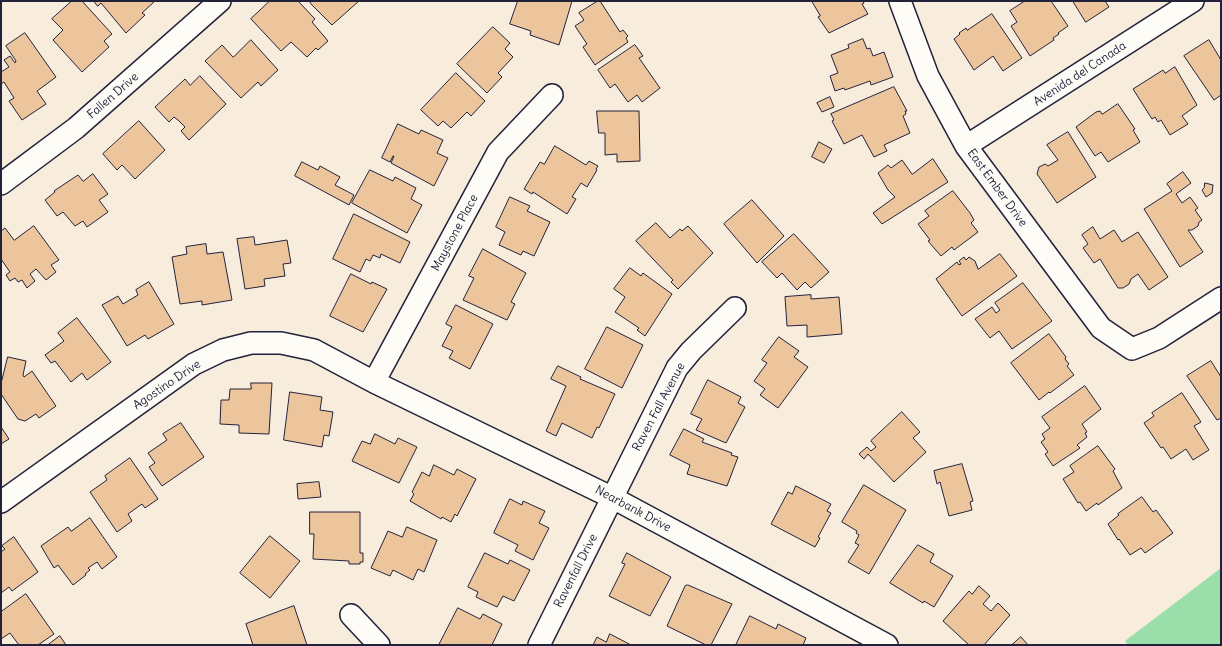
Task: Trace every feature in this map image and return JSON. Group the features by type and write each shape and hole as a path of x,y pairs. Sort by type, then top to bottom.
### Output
{"street":[{"name":"Fallen Drive","path":"1,184 76,128 220,1"},
{"name":"East Ember Drive","path":"900,1 928,76 966,146 1100,328 1132,348 1159,338 1221,298"},
{"name":"Avenida del Canada","path":"966,146 1193,1"},
{"name":"Maystone Place","path":"374,382 498,152 552,95"},
{"name":"Raven Fall Avenue","path":"613,498 677,368 691,351 735,308"},
{"name":"Agostino Drive","path":"1,502 194,364 223,350 251,343 281,343 314,350 374,382"},
{"name":"Nearbank Drive","path":"374,382 613,498 887,645"},
{"name":"Ravenfall Drive","path":"539,645 613,498"},
{"path":"351,615 379,645"}],"green space":[{"path":"1221,568 1221,645 1128,645 1125,641"}],"building":[{"path":"72,1 82,1 112,34 104,41 109,47 82,72 53,40 63,30 52,19"},
{"path":"94,1 155,1 142,13 145,15 126,33 101,3 98,6"},
{"path":"270,1 298,1 315,19 312,22 328,41 318,50 316,48 307,57 291,42 281,51 251,19"},
{"path":"310,1 359,1 332,25 311,4"},
{"path":"518,1 572,1 559,45 530,35 531,31 510,24"},
{"path":"600,1 620,32 623,30 628,36 626,38 628,42 595,65 583,47 587,44 575,26 584,20 579,13"},
{"path":"812,1 863,1 864,3 862,4 868,14 829,33 818,17 820,16"},
{"path":"1025,1 1051,1 1068,26 1053,38 1054,40 1030,56 1011,26 1017,22 1010,11"},
{"path":"1073,1 1105,1 1109,7 1086,22"},
{"path":"992,14 1022,58 1003,71 993,56 974,70 954,39 966,28 967,30"},
{"path":"493,27 510,43 505,49 513,57 498,73 502,77 487,93 457,64"},
{"path":"25,33 56,77 37,91 46,104 22,120 9,101 14,98 4,82 1,84 1,72 9,67 4,60 10,56 15,63 16,61 6,46"},
{"path":"863,39 867,49 870,48 873,56 884,52 893,77 871,85 870,81 845,90 844,88 835,91 830,76 838,73 831,55 849,48 848,45"},
{"path":"251,40 278,70 261,86 258,82 241,98 205,61 222,45 233,57"},
{"path":"1209,40 1221,60 1221,95 1214,100 1184,56"},
{"path":"635,45 643,56 639,58 660,88 642,102 637,95 628,102 615,84 610,88 598,70"},
{"path":"1175,67 1197,105 1182,116 1188,124 1170,135 1161,120 1158,122 1155,117 1152,119 1133,89 1163,70 1165,73"},
{"path":"456,73 485,101 471,116 467,112 451,128 443,121 438,126 421,110"},
{"path":"200,76 226,104 189,140 181,131 185,127 178,120 174,117 169,122 155,107 185,79 190,85"},
{"path":"894,87 907,111 905,111 906,114 903,116 910,133 884,145 887,151 874,157 862,135 844,144 832,121 834,120 831,114"},
{"path":"830,97 834,107 822,112 817,103"},
{"path":"1118,104 1135,129 1133,130 1140,142 1108,162 1101,152 1095,156 1076,127 1096,112 1100,111 1102,114"},
{"path":"597,111 639,111 640,161 617,162 617,154 605,155 605,133 599,133"},
{"path":"139,121 165,150 135,179 122,165 117,170 103,154"},
{"path":"398,124 419,134 421,130 443,140 437,153 448,158 434,186 391,163 394,156 390,162 382,158"},
{"path":"1068,132 1096,177 1057,203 1037,174 1039,167 1045,164 1048,166 1058,160 1047,145"},
{"path":"819,142 832,149 824,163 812,157"},
{"path":"555,146 586,165 589,161 598,166 587,187 581,183 572,197 576,199 567,214 533,192 532,194 524,189 540,162 544,164"},
{"path":"933,159 948,182 882,224 873,213 895,197 888,190 878,173 888,165 891,168 902,160 912,174"},
{"path":"302,162 318,170 320,166 340,177 335,185 354,195 349,205 295,176"},
{"path":"370,170 393,181 395,177 416,188 411,199 422,205 407,233 352,203"},
{"path":"1183,172 1191,183 1176,194 1182,203 1190,197 1198,208 1195,210 1202,220 1199,222 1198,226 1192,230 1188,230 1203,252 1180,267 1144,209 1172,191 1167,184"},
{"path":"93,174 108,194 99,200 108,212 87,227 83,221 75,226 63,212 57,216 45,200 55,192 54,191 78,175 83,181"},
{"path":"1205,183 1213,185 1212,193 1206,197 1202,190"},
{"path":"953,191 970,213 974,220 971,223 978,232 954,250 952,247 941,256 928,241 930,240 918,224 929,216 925,211"},
{"path":"510,197 530,206 527,211 550,222 534,256 523,251 521,255 499,245 505,232 496,227"},
{"path":"752,200 784,236 757,263 724,224"},
{"path":"354,214 410,242 400,263 381,254 380,258 373,255 370,261 366,259 360,272 333,259"},
{"path":"656,223 670,238 680,229 682,231 688,226 713,253 678,289 671,282 673,280 636,241"},
{"path":"34,226 59,260 51,265 56,272 46,280 36,269 30,274 35,281 27,288 22,280 18,282 15,278 10,281 6,275 10,272 1,259 1,231 5,228 14,240"},
{"path":"1093,227 1100,239 1114,230 1122,242 1138,232 1168,277 1149,290 1138,274 1131,279 1129,284 1123,288 1118,288 1100,259 1094,263 1083,248 1088,244 1082,235"},
{"path":"794,234 829,272 811,288 805,282 797,290 782,273 777,278 762,262"},
{"path":"254,237 255,245 287,240 291,263 283,264 285,276 264,279 265,286 245,289 237,239"},
{"path":"206,244 207,254 223,252 232,300 202,305 202,301 180,304 172,257 187,254 186,247"},
{"path":"483,249 526,273 511,302 515,304 507,320 463,300 474,278 469,276"},
{"path":"1000,254 1017,276 962,316 936,279 957,262 959,265 961,264 959,261 964,257 966,260 969,257 975,261 978,269"},
{"path":"630,268 641,276 643,273 672,294 645,336 637,330 639,328 615,312 625,297 614,289"},
{"path":"351,274 371,284 372,282 387,289 363,332 330,316"},
{"path":"149,282 174,324 148,339 145,335 127,346 102,305 118,296 123,304 138,295 136,290"},
{"path":"1023,283 1052,321 1012,349 999,331 990,338 975,319 992,307 996,313 1000,310 995,303"},
{"path":"811,295 811,299 839,297 842,334 807,337 807,325 787,326 785,297"},
{"path":"456,305 493,324 470,369 449,358 453,351 442,346 452,327 446,324"},
{"path":"77,318 111,362 87,380 82,373 71,382 55,361 51,363 45,355 64,341 58,333"},
{"path":"607,327 643,345 622,388 585,369"},
{"path":"1049,334 1066,357 1065,359 1069,364 1067,366 1074,375 1039,400 1011,363"},
{"path":"779,337 799,351 794,357 808,367 778,408 760,395 765,389 754,381 767,363 762,360"},
{"path":"8,357 26,361 23,375 24,377 32,371 56,406 39,418 36,414 25,421 18,419 1,394 1,384"},
{"path":"1211,361 1221,377 1221,418 1217,420 1187,376"},
{"path":"558,366 581,377 580,379 615,394 599,428 597,427 592,438 562,423 556,436 546,431 566,386 551,379"},
{"path":"708,380 741,397 738,403 745,407 726,443 696,430 702,419 691,414"},
{"path":"251,383 272,383 269,434 239,433 239,425 220,424 221,400 229,400 230,389 251,389"},
{"path":"1085,386 1101,409 1082,424 1087,432 1085,433 1087,437 1077,445 1080,448 1053,466 1045,454 1048,452 1041,442 1045,439 1042,434 1050,428 1042,417"},
{"path":"290,392 322,397 320,410 333,412 329,436 324,435 322,447 284,440"},
{"path":"1182,393 1201,422 1194,426 1209,450 1193,460 1186,449 1171,459 1163,447 1161,448 1144,423 1154,416 1152,413"},
{"path":"902,412 920,432 913,438 926,452 894,482 868,454 864,459 859,454 867,447 871,451 876,447 871,441"},
{"path":"181,423 204,457 162,486 149,467 155,463 148,453 167,440 163,434"},
{"path":"1,427 9,439 1,444"},
{"path":"684,429 704,439 702,442 732,453 731,455 738,457 727,486 687,474 690,465 670,455"},
{"path":"375,434 395,444 398,438 417,447 399,483 352,461 362,441 370,444"},
{"path":"1098,446 1115,469 1113,471 1122,488 1098,505 1097,503 1086,511 1080,502 1078,503 1063,479 1074,472 1070,466"},
{"path":"130,458 158,499 145,508 142,504 128,514 132,521 117,532 90,492 107,480 105,476"},
{"path":"962,464 973,501 970,502 972,510 949,516 940,482 937,484 934,471"},
{"path":"434,465 454,475 457,469 476,479 457,516 455,514 451,522 442,517 441,519 410,501 414,494 412,492 422,472 429,476"},
{"path":"319,482 321,497 298,499 297,484"},
{"path":"864,485 906,510 869,574 848,562 859,545 855,543 859,535 856,533 857,531 842,522"},
{"path":"796,486 831,504 827,511 831,513 818,537 820,538 815,547 771,524 788,492 792,494"},
{"path":"1142,497 1153,512 1156,510 1173,533 1145,553 1141,548 1130,555 1108,524 1119,515 1118,514"},
{"path":"510,499 522,505 523,501 545,511 539,523 549,528 533,560 515,551 518,545 494,533"},
{"path":"310,512 360,512 360,553 363,553 363,562 360,562 360,564 349,564 349,561 313,559 314,534 310,534"},
{"path":"90,518 117,557 102,569 97,562 88,568 90,570 85,574 86,575 73,585 58,565 54,568 41,546 68,527 71,531"},
{"path":"407,527 437,540 424,572 418,569 413,580 393,570 390,576 371,568 388,531 402,537"},
{"path":"270,536 300,561 270,598 240,573"},
{"path":"14,537 38,572 12,591 9,587 1,593 1,552 5,549 2,546"},
{"path":"918,545 934,554 930,562 953,576 934,607 924,601 923,603 890,583"},
{"path":"485,553 508,564 510,560 530,570 514,601 503,596 497,607 476,597 478,592 468,587"},
{"path":"627,553 671,577 650,616 609,596 625,564 622,563"},
{"path":"688,585 732,604 711,645 706,645 667,626 685,586"},
{"path":"979,586 990,596 983,604 991,611 998,603 1010,615 984,645 969,645 943,621 969,591 972,594"},
{"path":"26,594 54,634 38,645 19,645 10,633 1,639 1,612"},
{"path":"294,606 307,645 253,645 246,624"},
{"path":"458,608 480,619 483,614 502,624 492,645 439,645"},
{"path":"750,616 776,629 778,624 806,638 803,645 736,645"},
{"path":"610,634 631,645 593,645 597,637 606,642"},
{"path":"60,636 66,645 48,645"},
{"path":"1021,637 1028,645 1012,645"}]}
